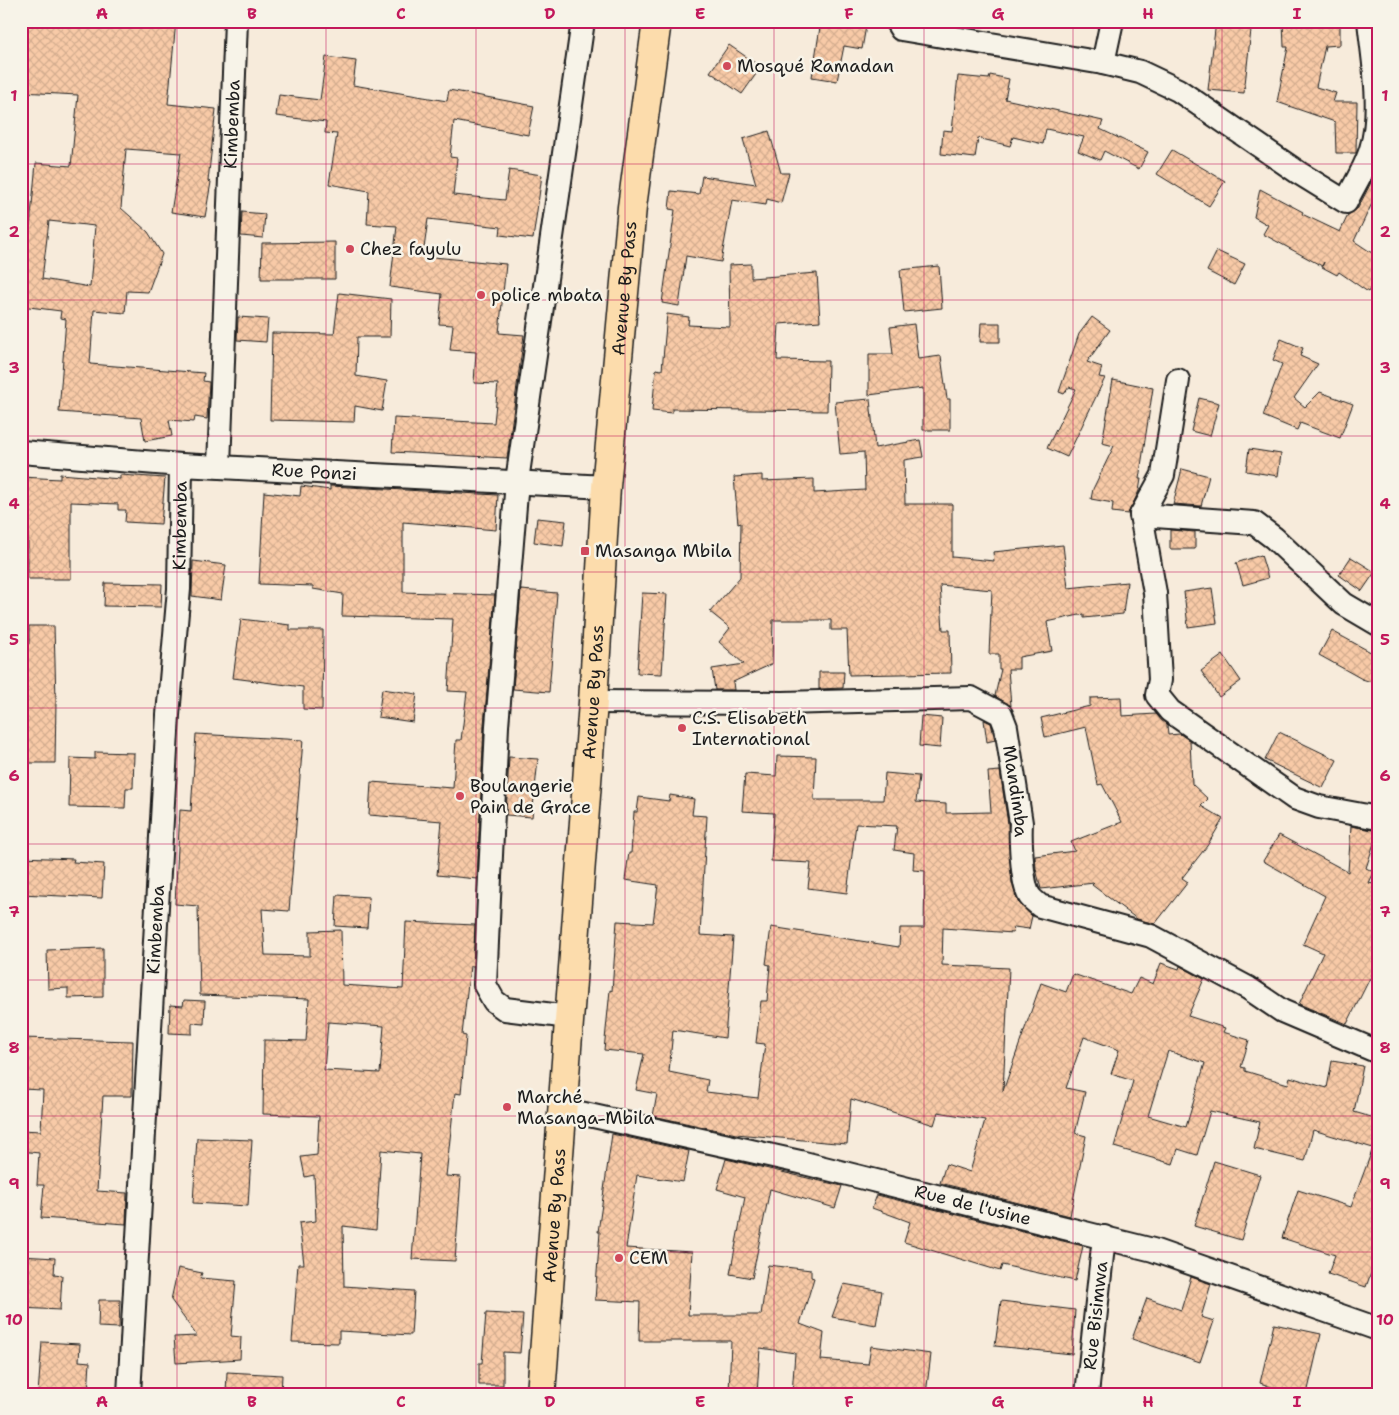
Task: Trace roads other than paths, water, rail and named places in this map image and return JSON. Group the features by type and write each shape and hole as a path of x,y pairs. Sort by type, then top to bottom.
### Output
{"highway":[{"name":"Avenue By Pass","path":"541,1394 593,702 606,487 632,207 657,21"}],"street":[{"name":"Kimbemba","path":"219,466 236,21"},
{"path":"569,1017 505,1009 494,1001 485,985 497,726 517,481 583,21"},
{"path":"896,21 901,28 1103,63 1140,72 1178,90 1299,173 1346,202 1371,150 1374,137 1377,91 1368,21"},
{"path":"1103,63 1112,21"},
{"path":"1178,380 1163,476 1141,515 1155,593 1160,680 1157,695 1170,711 1294,798 1319,807 1378,818"},
{"name":"Rue Ponzi","path":"21,452 181,465 606,487"},
{"name":"Kimbemba","path":"129,1394 167,725 179,589 181,465"},
{"path":"1141,515 1254,523 1274,538 1344,604 1378,624"},
{"name":"Mandimba","path":"593,702 783,703 971,698 1001,714 1006,727 1021,823 1020,837 1024,874 1029,896 1040,906 1151,936 1248,988 1282,1011 1378,1052"},
{"name":"Rue de l'usine","path":"562,1110 800,1162 1153,1250 1378,1329"},
{"name":"Rue Bisimwa","path":"1087,1394 1104,1237"}],"place":[{"name":"Mosqué Ramadan","path":"727,66"},
{"name":"Chez fayulu","path":"350,249"},
{"name":"police mbata","path":"481,295"},
{"name":"Masanga Mbila","path":"585,551"},
{"name":"C.S. Elisabeth International","path":"682,728"},
{"name":"Boulangerie Pain de Grace","path":"460,796"},
{"name":"Marché Masanga-Mbila","path":"507,1107"},
{"name":"CEM","path":"619,1258"}]}
